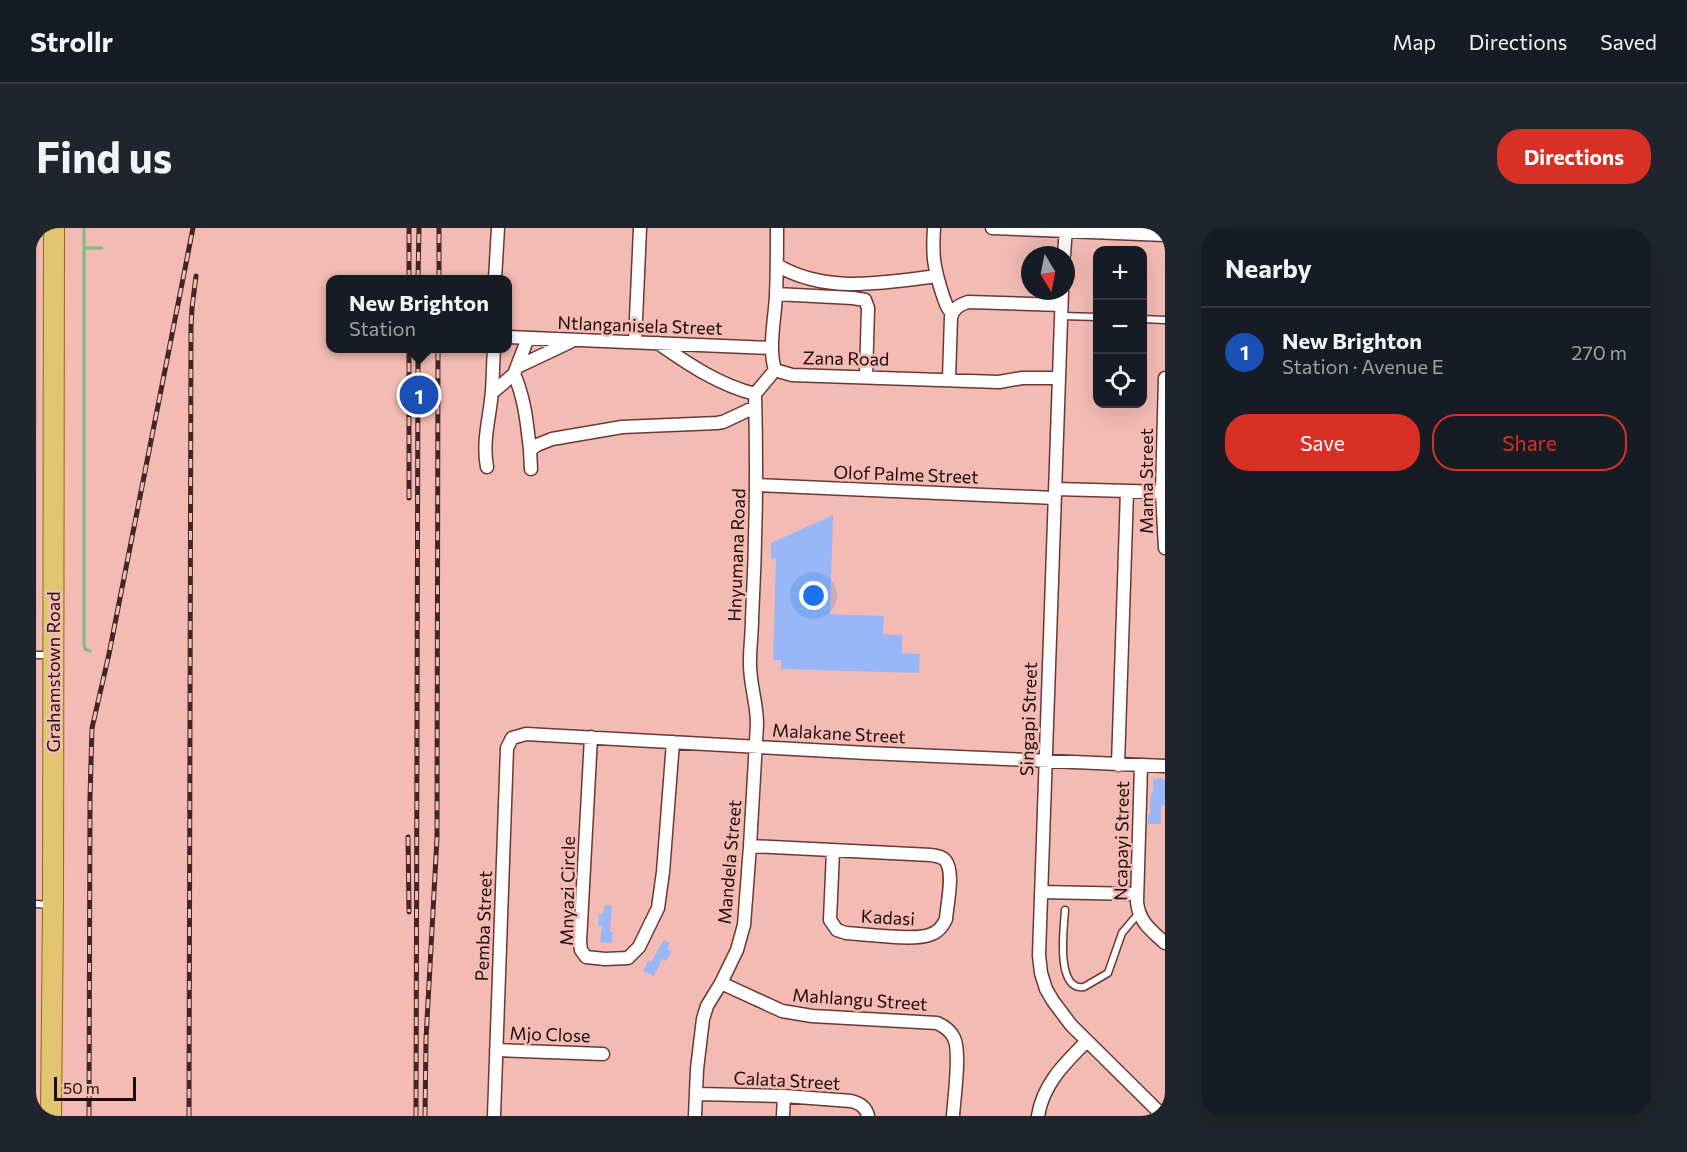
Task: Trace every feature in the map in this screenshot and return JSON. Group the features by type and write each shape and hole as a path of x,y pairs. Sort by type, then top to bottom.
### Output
{"main road":[{"name":"Grahamstown Road","path":"51,1116 45,904 45,655 54,228"}],"street":[{"path":"495,275 498,228"},
{"path":"635,342 640,228"},
{"path":"657,343 694,368 743,391 755,394 775,370 772,348 777,228"},
{"path":"934,228 933,256 936,276 946,307 952,313"},
{"path":"992,228 1066,229 1165,235"},
{"path":"1065,246 1066,229"},
{"path":"777,265 803,278 841,283 875,284 936,276"},
{"path":"791,295 803,278"},
{"path":"776,294 865,300 868,308 866,377"},
{"name":"Singapi Street","path":"1062,300 1039,954 1044,981 1053,1001 1071,1025 1164,1116"},
{"path":"949,379 951,318 958,306 968,302 1061,310"},
{"name":"Ntlanganisela Street","path":"512,337 772,348"},
{"path":"528,338 516,370 525,407 531,469"},
{"path":"492,393 516,370 573,340"},
{"path":"487,467 486,428 492,393 494,353"},
{"name":"Zana Road","path":"775,370 792,375 999,382 1022,378 1059,378"},
{"name":"Mama Street","path":"1165,378 1163,492 1165,548"},
{"name":"Hnyumana Road","path":"755,394 756,485 750,662 757,713 755,747"},
{"path":"530,450 552,438 622,427 723,422 755,407"},
{"name":"Olof Palme Street","path":"756,485 1055,494 1163,492"},
{"path":"1118,765 1127,491"},
{"name":"Malakane Street","path":"512,738 526,734 1045,762 1165,766"},
{"name":"Mnyazi Circle","path":"591,737 580,942 581,950 586,957 605,959 628,958 633,954 644,940 658,908 673,742"},
{"name":"Pemba Street","path":"494,1116 507,748 512,738"},
{"name":"Mandela Street","path":"695,1116 697,1069 703,1019 707,1006 721,984 737,950 744,925 755,747"},
{"name":"Ncapayi Street","path":"1141,766 1138,914 1165,943"},
{"name":"Kadasi","path":"750,846 941,857 947,863 950,873 944,924 936,932 923,937 846,933 837,930 830,920 833,851"},
{"path":"1041,892 1137,894"},
{"name":"Mahlangu Street","path":"721,984 782,1011 812,1016 936,1023 944,1026 953,1036 957,1050 953,1116"},
{"path":"1038,1116 1041,1101 1049,1085 1066,1062 1087,1041"},
{"name":"Mjo Close","path":"496,1050 603,1054"},
{"name":"Calata Street","path":"697,1094 784,1096 859,1102 867,1111 868,1116"},
{"path":"783,1116 784,1096"}],"lane":[{"path":"1061,310 1093,316"},
{"path":"1147,319 1165,320"},
{"path":"1065,910 1063,964 1072,985 1080,988 1108,973 1122,933 1138,914"}],"shaded area":[{"path":"36,228 39,228 36,781"}],"building":[{"path":"833,515 830,614 884,616 883,634 902,635 902,653 920,654 919,673 781,669 781,660 773,660 776,558 771,558 771,543"},
{"path":"1153,779 1165,780 1165,805 1161,805 1161,824 1148,824"},
{"path":"605,905 612,906 610,932 613,932 612,943 600,942 602,926 598,925 599,914 603,914"},
{"path":"664,940 670,943 667,949 672,951 666,961 662,959 654,976 643,971 648,961 651,962"}],"waterway":[{"path":"84,228 84,646 90,651"},
{"path":"84,248 102,248"}],"railway":[{"path":"89,1116 92,728 109,654 193,228"},
{"path":"409,228 409,275"},
{"path":"418,275 419,228"},
{"path":"439,228 439,275"},
{"path":"189,1116 191,327 196,276"},
{"path":"409,353 409,498"},
{"path":"416,1116 418,353"},
{"path":"425,1116 426,1039 437,838 438,353"},
{"path":"408,837 409,912"}],"place":[{"name":"New Brighton","path":"419,395"}]}
